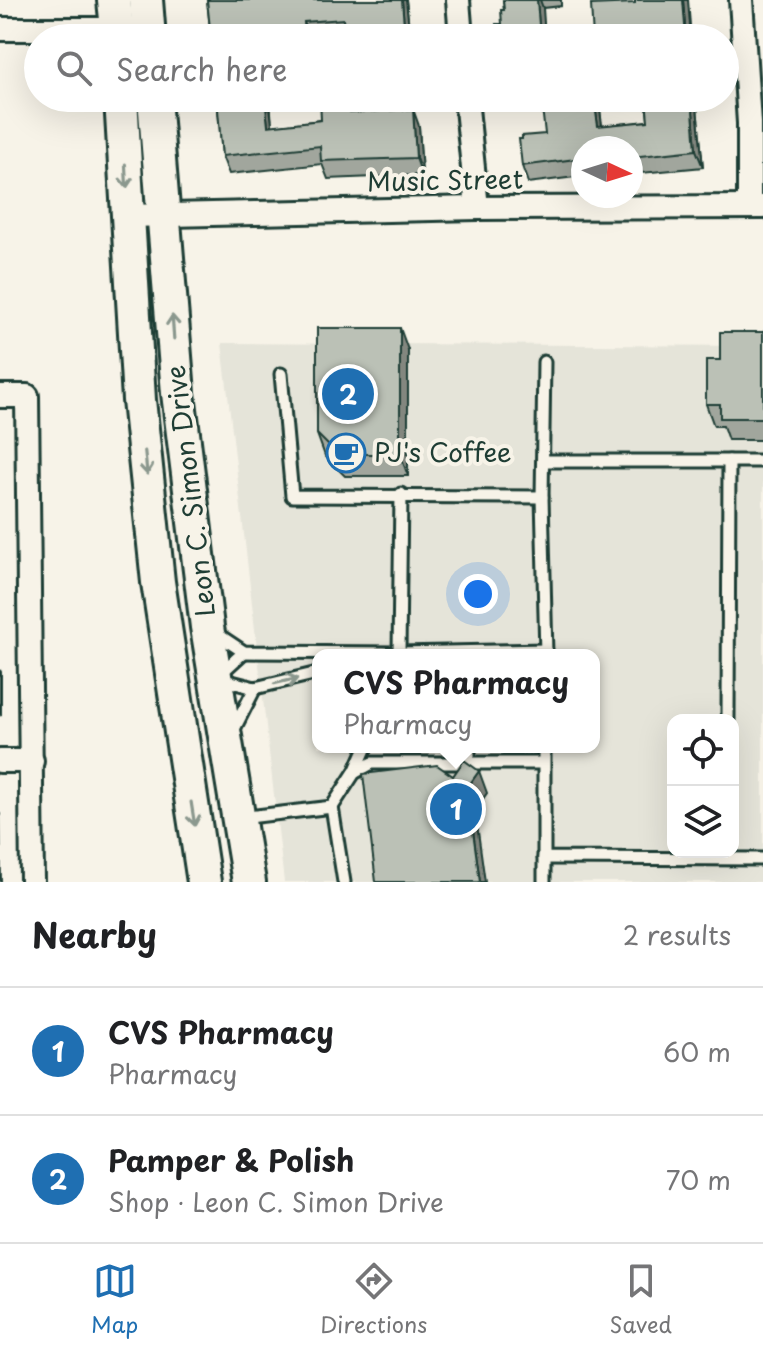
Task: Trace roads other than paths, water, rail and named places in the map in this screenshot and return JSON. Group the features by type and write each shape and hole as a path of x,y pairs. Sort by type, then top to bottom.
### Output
{"main road":[{"name":"Leon C. Simon Drive","path":"122,112 139,400 153,536 204,882"},
{"name":"Leon C. Simon Drive","path":"155,112 178,393 207,627 249,882"},
{"path":"139,400 178,393"},
{"path":"153,536 181,625 198,667 216,678 183,745"}],"street":[{"path":"458,0 460,24"},
{"path":"741,0 756,207"},
{"path":"94,24 132,22"},
{"path":"0,29 24,28"},
{"path":"467,112 477,208"},
{"name":"Music Street","path":"128,216 477,208 756,207"},
{"path":"0,396 27,396 32,882"},
{"path":"0,761 32,761"}],"lane":[{"path":"544,362 545,461 542,497 546,649"},
{"path":"281,374 292,496 401,494 542,497"},
{"path":"545,461 763,461"},
{"path":"728,714 729,461"},
{"path":"397,649 401,494"},
{"path":"207,627 244,652 312,653"},
{"path":"216,678 244,652"},
{"path":"216,678 255,688 312,674"},
{"path":"227,744 255,688"},
{"path":"344,882 332,807 363,753"},
{"path":"469,753 469,762"},
{"path":"544,753 544,882"},
{"path":"354,773 372,763 543,763"},
{"path":"239,818 332,807"},
{"path":"544,858 667,857"},
{"path":"739,857 763,859"}],"place":[{"name":"Pamper & Polish","path":"348,394"},
{"name":"PJ's Coffee","path":"346,453"},
{"name":"CVS Pharmacy","path":"456,809"}]}
